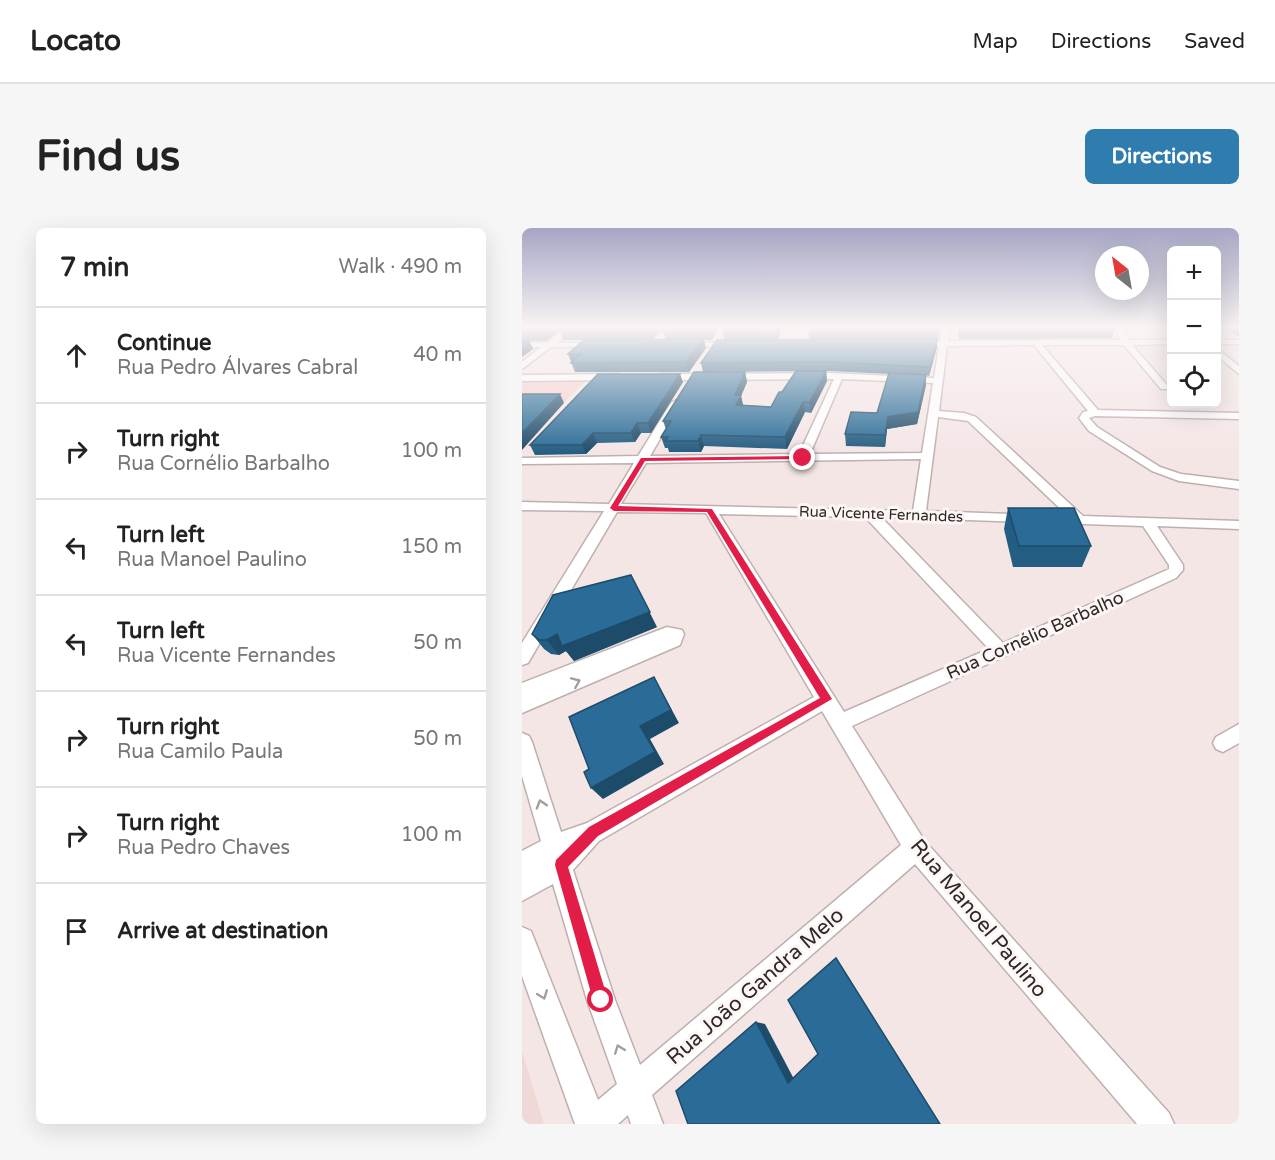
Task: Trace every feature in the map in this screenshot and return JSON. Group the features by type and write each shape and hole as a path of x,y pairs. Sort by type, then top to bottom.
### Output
{"street":[{"path":"522,658 698,370"},
{"path":"919,515 940,370"},
{"path":"1056,370 1090,415 1093,429 1156,469 1179,477 1239,485"},
{"path":"1149,370 1164,387"},
{"path":"522,378 592,381 628,377"},
{"path":"649,377 687,386 839,377 938,381"},
{"path":"803,458 839,377"},
{"path":"934,414 964,416 972,419 1080,520"},
{"path":"1090,415 1239,416"},
{"path":"524,457 643,459 928,456"},
{"name":"Rua Vicente Fernandes","path":"522,506 869,513 1239,525"},
{"name":"Rua Manoel Paulino","path":"710,510 916,848 1158,1124"},
{"path":"869,513 1001,651"},
{"name":"Rua Cornélio Barbalho","path":"841,722 1171,575 1176,570 1176,565 1147,522"},
{"path":"522,690 667,633 676,634 674,641 522,705"},
{"path":"522,889 558,855 593,832 826,699"},
{"path":"522,742 601,1000 647,1124"},
{"name":"Rua João Gandra Melo","path":"592,1124 916,848"},
{"path":"522,864 558,855"},
{"path":"522,940 592,1124"}],"shaded area":[{"path":"585,381 565,402 522,402 522,382"},
{"path":"522,1051 544,1124 522,1124"}],"building":[{"path":"796,371 826,371 810,402 803,402 785,437 701,435 698,441 665,441 668,437 661,437 671,421 663,421 694,372 745,372 735,395 741,395 736,405 771,407 779,392 782,392"},
{"path":"889,373 926,375 918,412 888,417 885,435 845,434 851,412 877,413"},
{"path":"598,374 680,374 648,423 637,423 631,433 593,433 582,445 530,445"},
{"path":"522,394 560,394 522,433"},
{"path":"1008,508 1074,508 1091,546 1019,546"},
{"path":"631,575 650,612 562,646 557,634 547,640 539,640 532,634 553,595"},
{"path":"654,677 671,710 640,726 655,752 591,788 584,772 589,769 569,717"},
{"path":"836,958 940,1124 688,1124 676,1091 756,1022 788,1083 818,1054 788,1000"}],"route":[{"path":"601,1000 561,865 593,832 826,699 710,510 614,508 643,459 803,458"}]}
